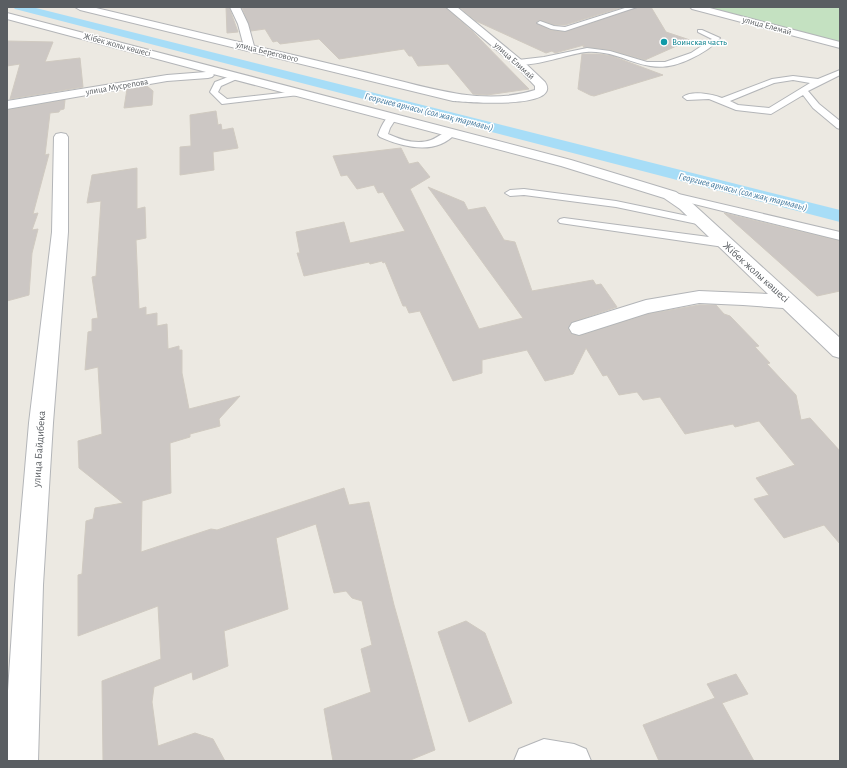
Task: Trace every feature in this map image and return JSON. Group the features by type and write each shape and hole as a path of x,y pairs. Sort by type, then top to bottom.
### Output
{"street":[{"name":"улица Берегового","path":"80,7 453,97"},
{"path":"235,7 243,24 249,47"},
{"name":"улица Елимай","path":"451,7 518,62 541,85 541,92 529,96 489,100 468,100 453,97"},
{"name":"улица Елемай","path":"695,7 840,45"},
{"name":"Жібек жолы көшесі","path":"7,16 566,163 670,195 686,206 840,350"},
{"name":"улица Мусрепова","path":"7,105 167,78 232,75"},
{"name":"улица Байдибека","path":"21,761 29,585 41,423 60,232 61,137"},
{"path":"579,328 646,307 699,297 743,298 789,302"},
{"path":"530,761 544,756 574,761"}],"lane":[{"path":"540,23 553,28 565,29 634,7"},
{"path":"518,62 547,59 588,50 604,52 649,65 672,63 701,52 717,38 700,31"},
{"path":"687,97 710,96 736,107 771,111 840,72"},
{"path":"232,75 218,84 214,92 225,102 300,93"},
{"path":"723,101 772,81 792,78 820,82"},
{"path":"804,91 816,106 840,126"},
{"path":"393,118 384,128 383,136 396,142 413,145 434,143 451,133"},
{"path":"510,193 524,192 616,204 702,222"},
{"path":"670,195 840,236"},
{"path":"564,221 615,226 649,233 724,243"}],"green space":[{"path":"708,7 840,7 840,42"}],"building":[{"path":"226,7 229,7 238,32 227,33"},
{"path":"242,7 445,7 473,32 529,89 487,95 473,94 448,64 418,66 412,56 409,56 404,49 339,59 319,39 280,44 277,41 273,42 265,29 251,31"},
{"path":"459,7 623,7 565,25 554,25 540,20 536,23 550,30 565,32 638,7 651,7 666,32 690,40 645,60 610,50 583,47 584,45 555,53 552,51 546,53 476,21"},
{"path":"7,41 53,42 45,62 80,58 83,87 10,99 20,64 7,66"},
{"path":"582,54 612,56 663,75 594,96 590,95 578,89"},
{"path":"147,86 153,91 152,105 124,108 127,89"},
{"path":"65,100 64,109 60,110 59,112 50,113 45,155 49,154 33,214 38,213 32,230 38,229 32,253 29,295 7,301 7,110"},
{"path":"216,111 218,125 221,124 222,130 233,128 238,148 213,152 214,170 180,175 180,147 191,146 190,115"},
{"path":"401,148 409,164 418,162 430,177 410,189 479,329 523,318 428,187 464,202 468,210 485,207 504,240 515,242 532,291 593,280 596,285 601,284 617,307 572,322 568,329 572,334 579,336 648,314 699,305 716,305 724,314 730,316 759,346 755,347 770,363 767,364 796,395 801,420 810,418 840,451 840,544 824,525 784,538 754,499 769,495 756,478 795,465 759,421 735,427 733,424 685,434 660,397 643,400 637,392 619,395 607,375 603,376 586,348 573,374 545,381 527,350 482,360 482,373 453,381 420,311 409,313 406,306 403,306 385,262 383,263 382,261 370,264 369,262 304,276 297,253 300,253 296,232 344,222 350,243 405,231 383,192 378,193 374,185 357,189 347,175 341,176 333,156"},
{"path":"137,168 137,209 145,207 146,238 136,240 139,309 146,307 146,315 157,313 157,326 167,324 168,349 179,346 179,350 182,350 182,373 189,409 240,396 219,419 220,426 190,434 190,437 170,443 171,493 142,501 141,552 211,529 217,530 344,488 349,505 369,502 394,605 435,750 408,761 333,761 324,709 371,692 361,649 372,645 362,601 352,598 346,591 334,593 316,524 276,538 288,609 224,631 228,666 193,680 192,672 154,687 152,702 158,746 195,733 213,739 225,761 103,761 102,681 161,659 158,606 78,636 78,575 82,574 86,521 93,519 95,508 123,503 79,468 78,441 102,434 98,367 85,370 88,332 92,331 92,319 98,318 92,277 96,276 101,201 87,203 92,175"},
{"path":"724,213 840,241 840,291 817,296"},
{"path":"466,621 485,633 512,703 469,722 438,632"},
{"path":"736,674 748,694 722,703 754,761 659,761 643,725 715,698 707,684"}],"waterway":[{"name":"Георгиев арнасы (сол жақ тармағы)","path":"19,7 840,216"}],"place":[{"name":"Воинская часть","path":"664,42"}]}
